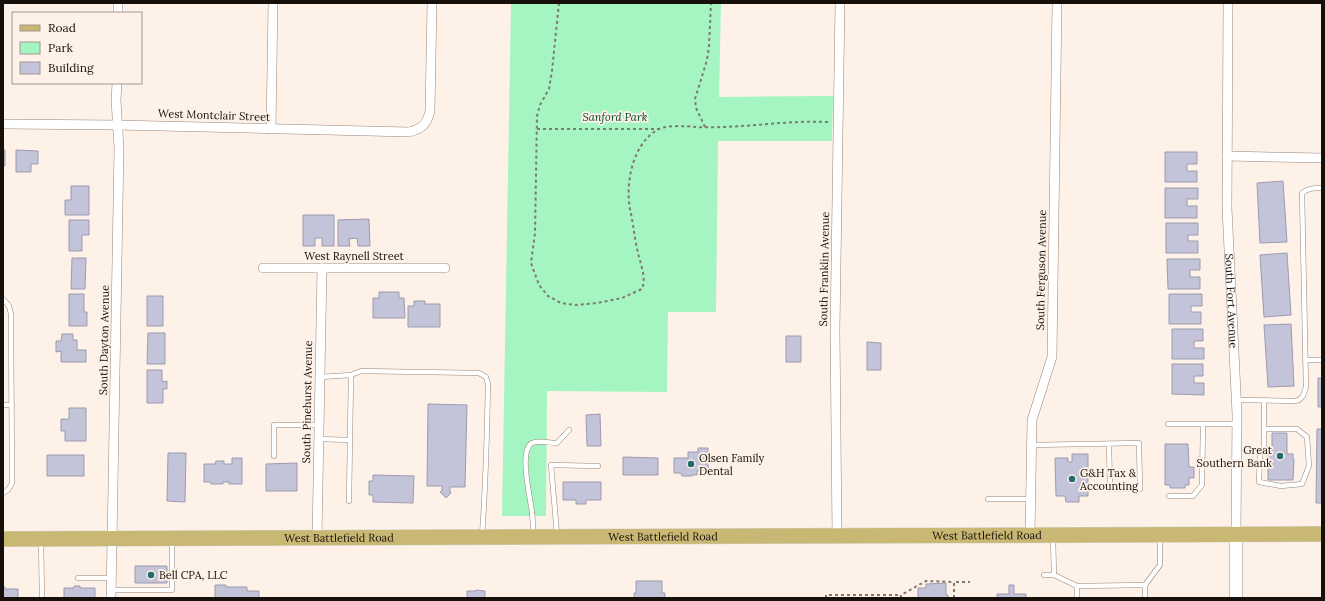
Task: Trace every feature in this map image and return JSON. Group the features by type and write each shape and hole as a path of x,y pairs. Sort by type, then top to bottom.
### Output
{"main road":[{"name":"West Battlefield Road","path":"3,539 1236,533 1322,534"}],"street":[{"path":"271,129 273,3"},
{"name":"West Montclair Street","path":"3,124 118,125 409,132 417,130 424,126 430,111 432,3"},
{"name":"South Franklin Avenue","path":"837,535 835,330 840,3"},
{"name":"South Ferguson Avenue","path":"1030,535 1032,420 1052,357 1056,3"},
{"name":"South Fort Avenue","path":"1228,3 1227,208 1237,424 1236,598"},
{"name":"South Dayton Avenue","path":"111,594 119,148 117,84"},
{"path":"1227,156 1322,158"},
{"name":"West Raynell Street","path":"263,268 445,268"},
{"name":"South Pinehurst Avenue","path":"316,537 322,268"}],"lane":[{"path":"1236,400 1295,401 1299,400 1303,396 1306,387 1302,193 1312,188 1322,188"},
{"path":"3,299 9,306 11,314 12,405 12,483 8,490 3,493"},
{"path":"1305,360 1322,360"},
{"path":"320,377 351,376 361,371 479,373 486,377 488,384 487,451 486,489 482,536"},
{"path":"349,501 351,376"},
{"path":"1264,400 1264,429 1264,451 1260,452 1259,482 1281,486 1302,484 1309,466 1307,437 1297,430 1264,429"},
{"path":"3,405 12,405"},
{"path":"1168,424 1237,424"},
{"path":"1168,496 1193,496 1202,485 1203,424"},
{"path":"274,456 274,425 319,425"},
{"path":"533,536 532,512 526,474 527,452 529,446 538,442 557,443 569,430"},
{"path":"319,439 350,440"},
{"path":"1032,445 1139,443 1140,489 1110,489 1109,444"},
{"path":"557,536 551,465 598,466"},
{"path":"988,499 1031,499"},
{"path":"1145,598 1145,585 1160,565 1160,534"},
{"path":"1053,535 1054,575"},
{"path":"41,538 42,598"},
{"path":"111,594 172,590 172,538"},
{"path":"1044,575 1054,575 1077,586 1145,585"},
{"path":"78,578 111,578"},
{"path":"1077,586 1077,598"}],"path":[{"path":"559,3 549,89 540,105 537,116 535,233 530,263 539,285 548,296 561,303 575,305 597,304 622,298 642,289 644,284 644,275 637,250 634,225 628,197 628,187 638,151 649,136 659,129"},
{"path":"705,127 696,108 695,99 707,60 711,3"},
{"path":"537,129 659,129 674,127 754,126 812,121 838,122"},
{"path":"826,598 826,595 901,596 926,581 970,582"},
{"path":"954,582 954,598"}],"green space":[{"name":"Sanford Park","path":"511,3 721,3 719,97 833,96 832,141 718,141 716,312 668,312 667,392 547,391 546,516 502,516"}],"building":[{"path":"3,150 5,150 5,166 3,166"},
{"path":"16,150 38,151 38,164 31,164 31,172 16,172"},
{"path":"1165,152 1197,152 1197,164 1187,164 1187,171 1197,171 1197,182 1165,182"},
{"path":"1283,181 1287,242 1260,243 1257,183"},
{"path":"71,186 89,186 89,215 65,215 65,200 71,200"},
{"path":"1165,188 1198,188 1198,199 1187,199 1187,206 1197,206 1197,218 1165,218"},
{"path":"303,215 334,215 334,246 322,246 322,238 315,238 315,246 303,246"},
{"path":"369,219 370,246 358,246 357,238 349,239 350,246 338,246 338,220"},
{"path":"69,220 89,220 89,235 82,235 82,251 69,251"},
{"path":"1166,223 1198,223 1198,235 1188,235 1188,241 1198,241 1198,253 1166,253"},
{"path":"1287,253 1291,315 1264,317 1260,255"},
{"path":"72,258 86,258 85,289 71,289"},
{"path":"1167,259 1200,259 1200,270 1190,270 1190,277 1200,277 1200,289 1168,289"},
{"path":"379,292 399,292 399,298 404,298 405,318 373,318 373,298 379,298"},
{"path":"69,294 84,294 84,312 87,312 87,326 69,326"},
{"path":"1169,294 1202,294 1202,306 1191,306 1191,312 1201,312 1201,324 1169,324"},
{"path":"147,296 163,296 163,326 147,326"},
{"path":"414,301 425,301 425,304 440,304 440,327 408,327 408,306 414,306"},
{"path":"1291,324 1294,386 1268,387 1264,325"},
{"path":"1172,329 1203,329 1203,341 1194,341 1194,348 1204,348 1204,359 1172,359"},
{"path":"148,333 165,333 165,364 147,364"},
{"path":"62,334 73,334 73,340 77,340 77,350 86,350 86,362 61,362 61,351 56,352 56,341 61,341"},
{"path":"786,336 801,336 801,362 786,362"},
{"path":"867,342 881,343 881,370 867,370"},
{"path":"1172,364 1203,364 1203,376 1194,376 1194,383 1204,383 1204,395 1172,394"},
{"path":"147,370 162,370 162,382 167,381 167,389 163,389 163,403 147,403"},
{"path":"1318,378 1322,378 1322,407 1318,407"},
{"path":"428,404 467,405 465,487 450,487 451,493 446,498 440,492 442,491 442,486 427,486"},
{"path":"69,408 86,408 86,441 65,441 65,431 61,431 61,419 69,419"},
{"path":"600,414 601,446 587,446 586,415"},
{"path":"1317,429 1322,429 1322,503 1316,503"},
{"name":"Great Southern Bank","path":"1272,433 1287,433 1287,454 1293,454 1294,459 1293,480 1268,480 1268,454 1272,454"},
{"path":"1165,444 1188,444 1189,467 1194,467 1194,478 1189,478 1189,485 1185,485 1185,488 1170,488 1170,485 1165,485"},
{"name":"Olsen Family Dental","path":"698,448 708,448 708,470 697,471 697,475 692,476 682,476 681,473 674,473 674,458 688,458 688,452 698,452"},
{"path":"168,453 186,453 185,502 167,501"},
{"name":"G&H Tax & Accounting","path":"1072,454 1088,454 1088,496 1079,496 1079,502 1066,502 1065,496 1056,496 1055,458 1068,458 1068,462 1072,462"},
{"path":"47,455 84,455 84,476 47,476"},
{"path":"623,457 658,458 658,475 623,475"},
{"path":"232,458 242,458 242,484 229,484 229,482 223,482 223,484 211,484 211,482 204,482 204,464 215,464 216,461 224,461 224,464 232,464"},
{"path":"297,463 297,491 266,491 266,464"},
{"path":"373,475 414,476 413,503 373,502 373,495 369,495 369,481 373,481"},
{"path":"563,482 601,482 601,500 586,500 586,504 576,504 576,500 563,500"},
{"name":"Bell CPA, LLC","path":"135,566 167,566 167,583 135,583"},
{"path":"636,581 662,581 662,593 665,593 665,598 634,598 634,593 636,593"},
{"path":"946,583 946,595 948,595 948,598 918,598 918,588 926,588 926,584"},
{"path":"215,585 226,585 226,587 247,587 247,591 259,591 259,598 215,598"},
{"path":"1009,585 1014,585 1014,594 1026,594 1026,598 997,598 997,594 1009,594"},
{"path":"74,586 80,586 80,588 95,588 95,598 64,598 64,588 74,588"},
{"path":"3,587 5,587 5,589 18,589 18,598 3,598"},
{"path":"467,591 485,591 485,598 467,598"}],"place":[{"name":"Great Southern Bank","path":"1280,456"},
{"name":"Olsen Family Dental","path":"691,464"},
{"name":"G&H Tax & Accounting","path":"1072,479"},
{"name":"Bell CPA, LLC","path":"151,575"}]}
